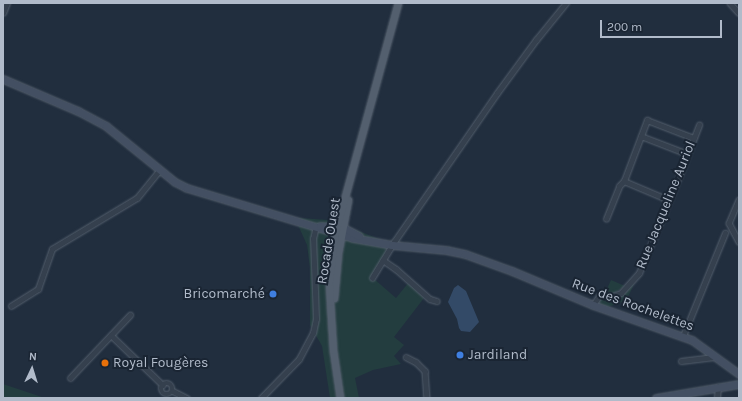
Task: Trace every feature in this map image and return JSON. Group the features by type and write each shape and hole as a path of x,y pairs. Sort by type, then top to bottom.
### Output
{"main road":[{"name":"Rocade Ouest","path":"341,398 333,350 330,282 337,229 398,3"}],"street":[{"path":"3,14 7,3"},
{"path":"372,278 392,245 496,93 566,3"},
{"path":"730,3 739,13"},
{"name":"Rue des Rochelettes","path":"3,79 78,111 106,126 175,182 188,188 316,226 337,229 368,240 392,245 446,250 465,254 512,271 593,305 683,336 698,343 739,374"},
{"path":"606,220 619,186 624,180 647,120 694,138"},
{"name":"Rue Jacqueline Auriol","path":"593,305 598,296 612,296 621,293 639,272 699,125"},
{"path":"641,136 688,154"},
{"path":"11,306 38,289 52,249 137,198 160,170"},
{"path":"624,180 669,200"},
{"path":"739,200 729,223 739,242"},
{"path":"261,398 299,359 313,333 316,319 313,239 316,226"},
{"path":"683,336 725,234"},
{"path":"383,260 396,269 430,299 437,301"},
{"path":"70,378 130,315"},
{"path":"110,335 163,385"},
{"path":"406,357 416,362 426,371 427,398"},
{"path":"680,361 717,357"},
{"path":"163,385 166,383 171,384 173,386 172,391"},
{"path":"656,398 739,384"},
{"path":"163,385 161,388 163,393"},
{"path":"717,398 718,387"},
{"path":"158,398 163,393 168,394 172,391"},
{"path":"172,391 188,398"}],"green space":[{"path":"299,218 330,220 387,242 384,262 373,278 396,298 409,282 424,298 394,337 404,345 394,356 401,364 373,370 355,378 359,398 330,398 322,346 310,325 310,268 307,245 298,225"},
{"path":"611,280 625,286 613,294 602,294 603,290 606,291"},
{"path":"634,284 629,295 622,302 608,307 599,304 600,299 613,298"},
{"path":"3,384 45,398 3,398"}],"water":[{"path":"458,285 466,291 479,322 470,332 461,331 457,319 448,302 454,288"}],"place":[{"name":"Bricomarché","path":"273,294"},
{"name":"Jardiland","path":"460,355"},
{"name":"Royal Fougères","path":"105,363"}]}
